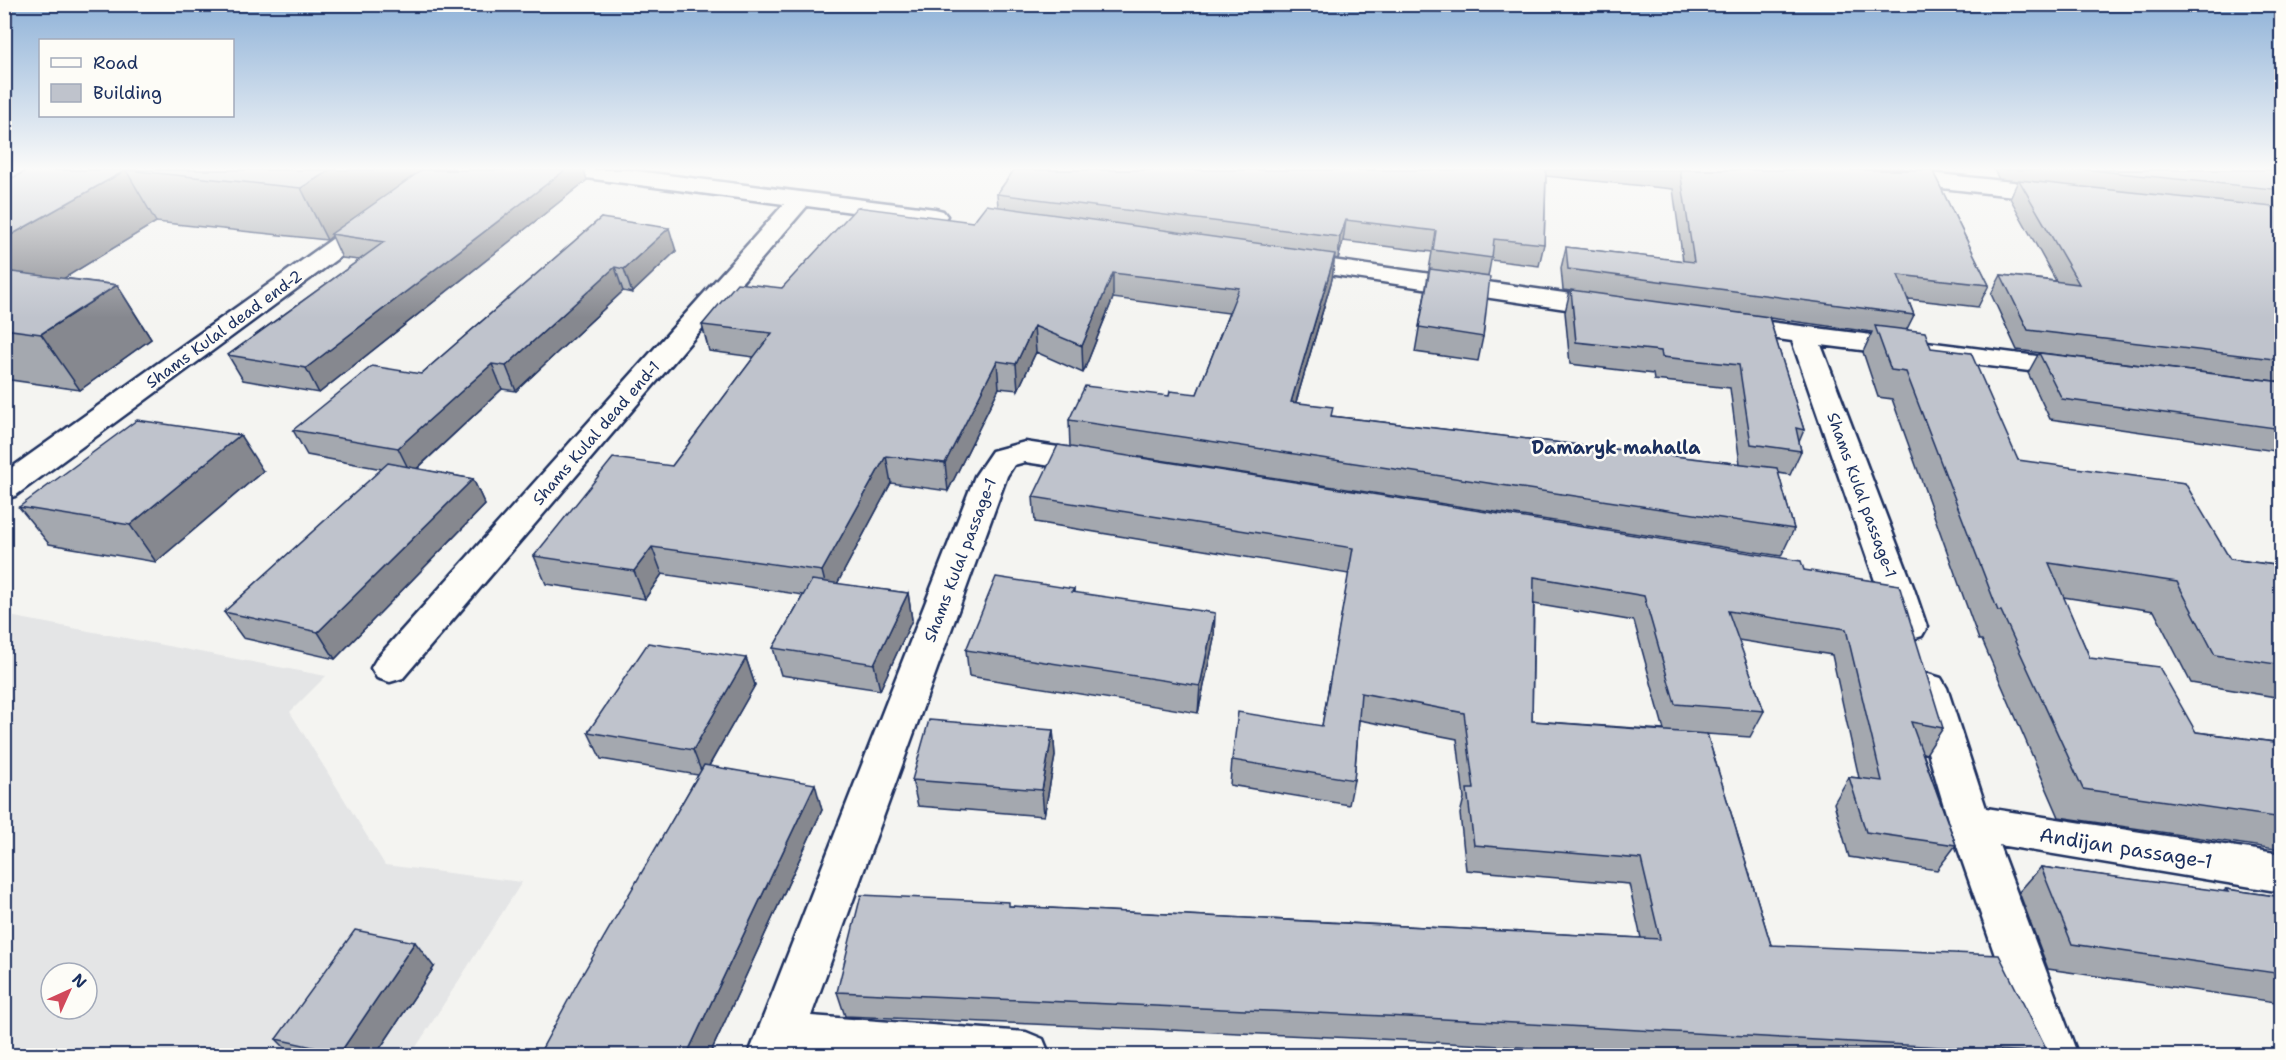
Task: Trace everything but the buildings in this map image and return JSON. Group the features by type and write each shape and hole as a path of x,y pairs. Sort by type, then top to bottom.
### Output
{"street":[{"name":"Shams Kulal dead end-2","path":"4,489 375,219"},
{"name":"Shams Kulal dead end-1","path":"390,668 783,219"},
{"path":"1260,259 1638,312"},
{"path":"1709,322 2107,372"},
{"name":"Shams Kulal passage-1","path":"1804,335 1879,586 1970,823"},
{"name":"Shams Kulal passage-1","path":"776,1046 991,476 1003,458 1026,452 1131,468"},
{"path":"1970,823 2054,1056"},
{"name":"Andijan passage-1","path":"1970,823 2282,873"},
{"path":"776,1046 1026,1056"}],"shaded area":[{"path":"4,615 326,676 290,712 385,865 522,882 411,1055 5,1055"}],"district":[{"name":"Damaryk mahalla","path":"1616,448"}]}
